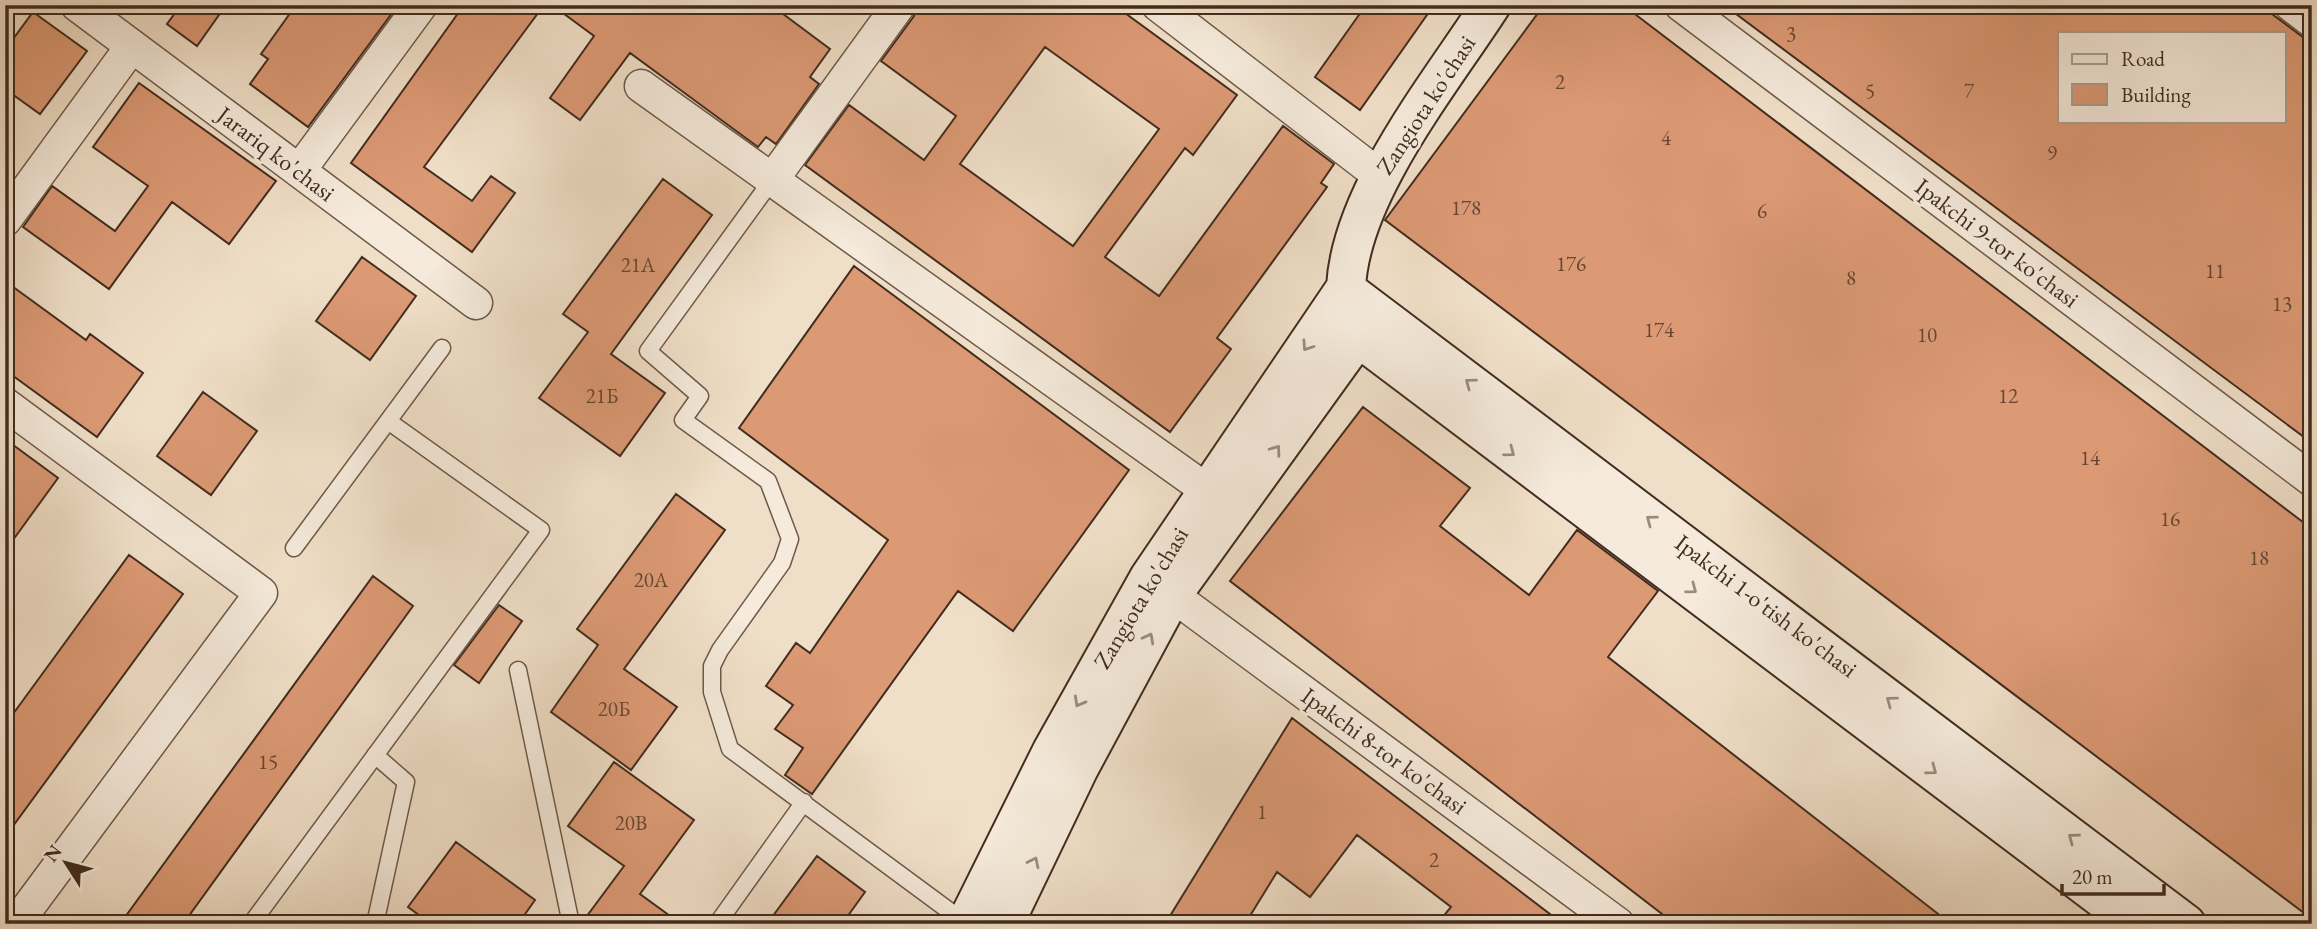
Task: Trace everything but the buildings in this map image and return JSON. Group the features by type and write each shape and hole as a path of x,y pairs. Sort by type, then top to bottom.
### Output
{"main road":[{"name":"Zangiota ko'chasi","path":"1004,924 1079,768 1160,586 1208,491 1345,289 1365,206 1380,176 1492,5"},
{"name":"Zangiota ko'chasi","path":"967,924 1052,751 1160,586 1358,337 1345,289"},
{"name":"Ipakchi 1-o'tish ko'chasi","path":"1345,289 2186,924"},
{"name":"Ipakchi 1-o'tish ko'chasi","path":"1358,337 2136,924"}],"street":[{"name":"Jarariq ko'chasi","path":"76,5 476,303"},
{"path":"299,171 421,5"},
{"path":"772,180 899,5"},
{"path":"1158,5 1380,176"},
{"name":"Ipakchi 9-tor ko'chasi","path":"1681,5 2312,480"},
{"path":"2291,5 2312,21"},
{"path":"5,220 132,46"},
{"path":"642,86 1208,491"},
{"path":"5,404 261,593 18,921 5,911"},
{"name":"Ipakchi 8-tor ko'chasi","path":"1160,586 1598,918"}],"lane":[{"path":"772,180 648,351 700,396 683,420 768,481 787,527 789,550 720,650 712,666 711,680 730,749 967,924"},
{"path":"294,548 442,348"},
{"path":"251,924 541,530 388,421"},
{"path":"518,670 571,924"},
{"path":"375,755 406,782 375,924"},
{"path":"716,924 804,802"}]}
